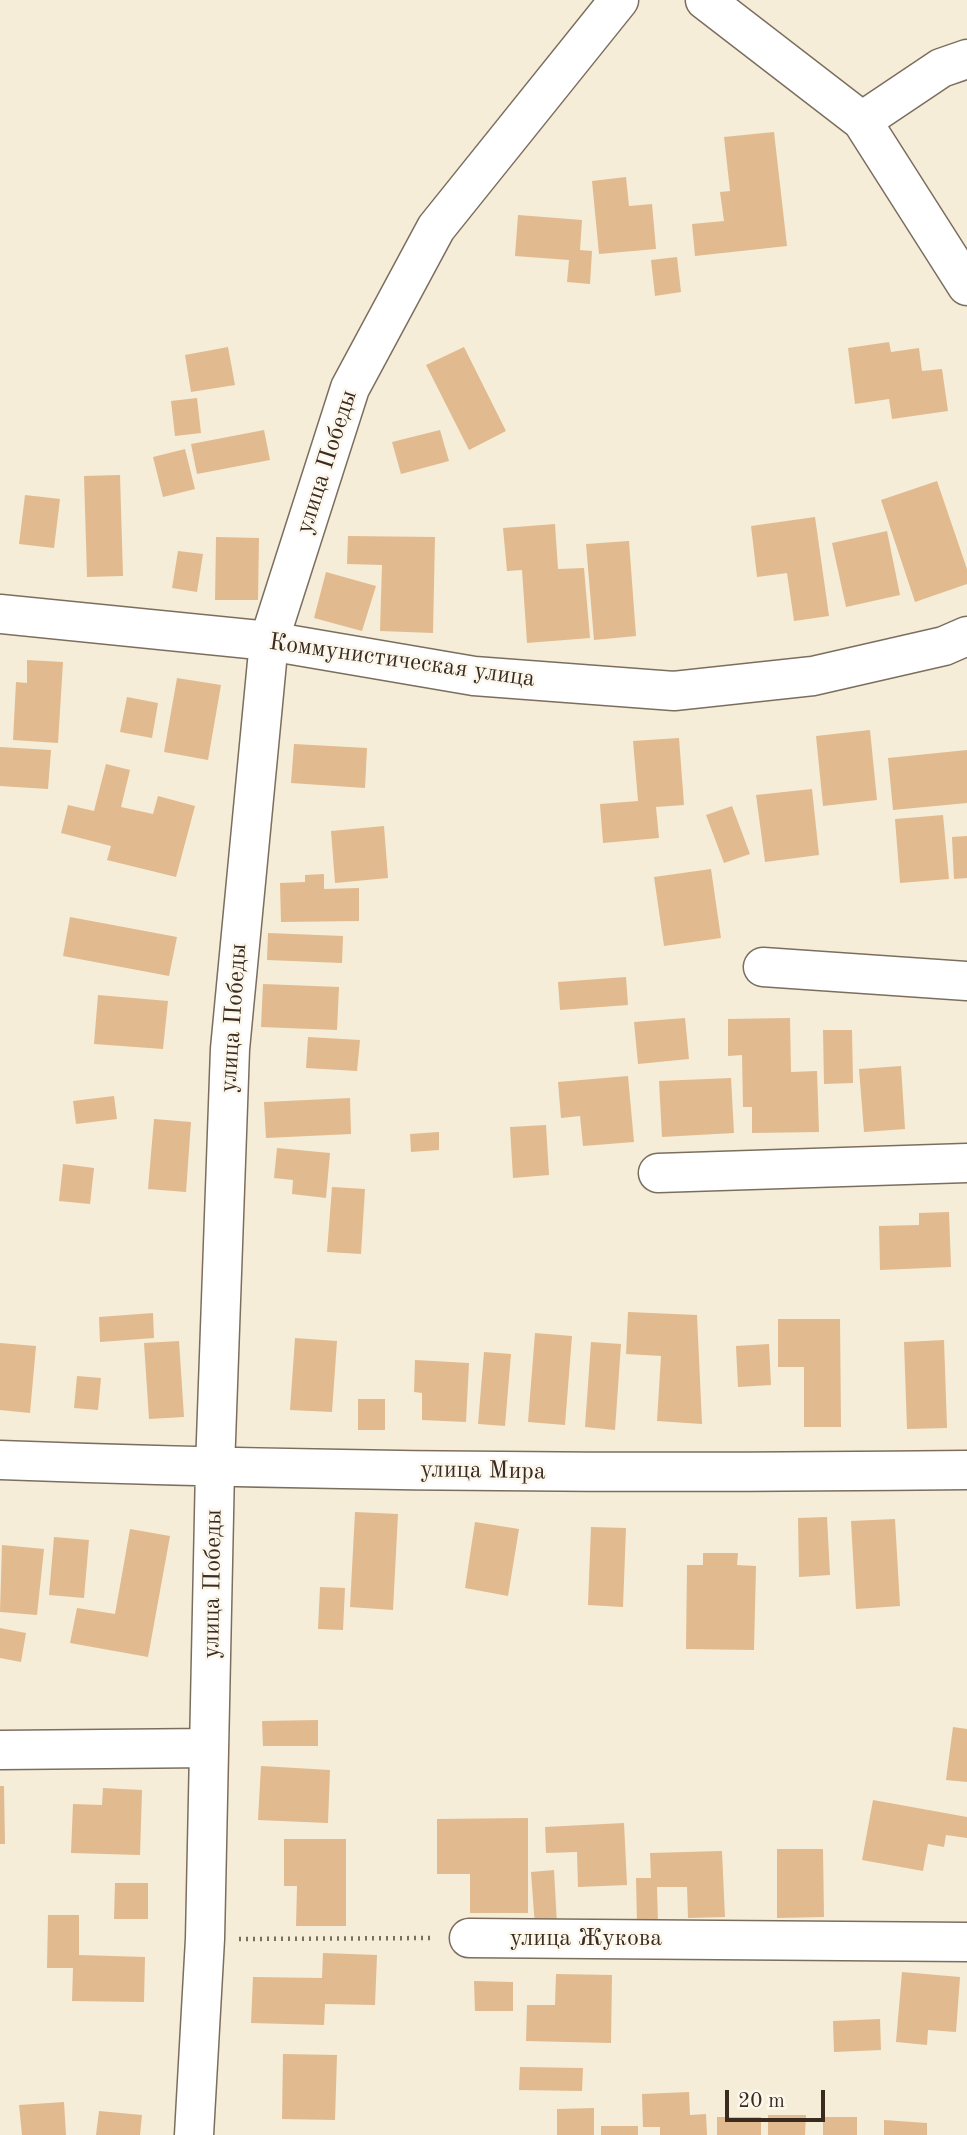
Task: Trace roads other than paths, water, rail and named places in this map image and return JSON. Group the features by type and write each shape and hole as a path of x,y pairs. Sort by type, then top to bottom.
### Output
{"street":[{"name":"улица Победы","path":"194,2135 205,1939 215,1468 230,1049 269,642 350,388 436,228 619,0"},
{"path":"705,0 862,121 967,286"},
{"path":"862,121 942,68 967,58"},
{"name":"Коммунистическая улица","path":"0,614 269,642 474,676 674,691 813,676 944,646 967,636"},
{"path":"763,967 967,981"},
{"path":"658,1173 967,1163"},
{"name":"улица Мира","path":"0,1460 215,1468 654,1474 967,1470"},
{"path":"0,1750 209,1748"},
{"name":"улица Жукова","path":"469,1938 967,1942"}]}
